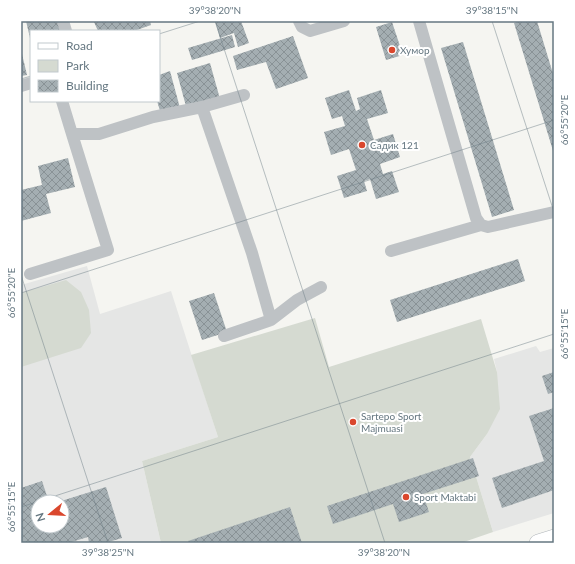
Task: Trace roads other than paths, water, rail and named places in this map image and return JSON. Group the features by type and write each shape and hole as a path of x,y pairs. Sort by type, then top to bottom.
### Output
{"main road":[{"path":"538,543 554,538"}],"street":[{"path":"299,21 302,27 310,31 344,21"},
{"path":"419,21 476,218 481,225"},
{"path":"72,134 99,134 153,118 202,107 244,95"},
{"path":"30,274 108,250 62,102"},
{"path":"202,107 240,217 271,320"},
{"path":"391,251 481,225 488,227 554,212"},
{"path":"224,336 271,320 296,300 321,287"}],"place":[{"name":"Хумор","path":"392,50"},
{"name":"Садик 121","path":"362,145"},
{"name":"Sartepo Sport Majmuasi","path":"353,422"},
{"name":"Sport Maktabi","path":"406,497"}]}
